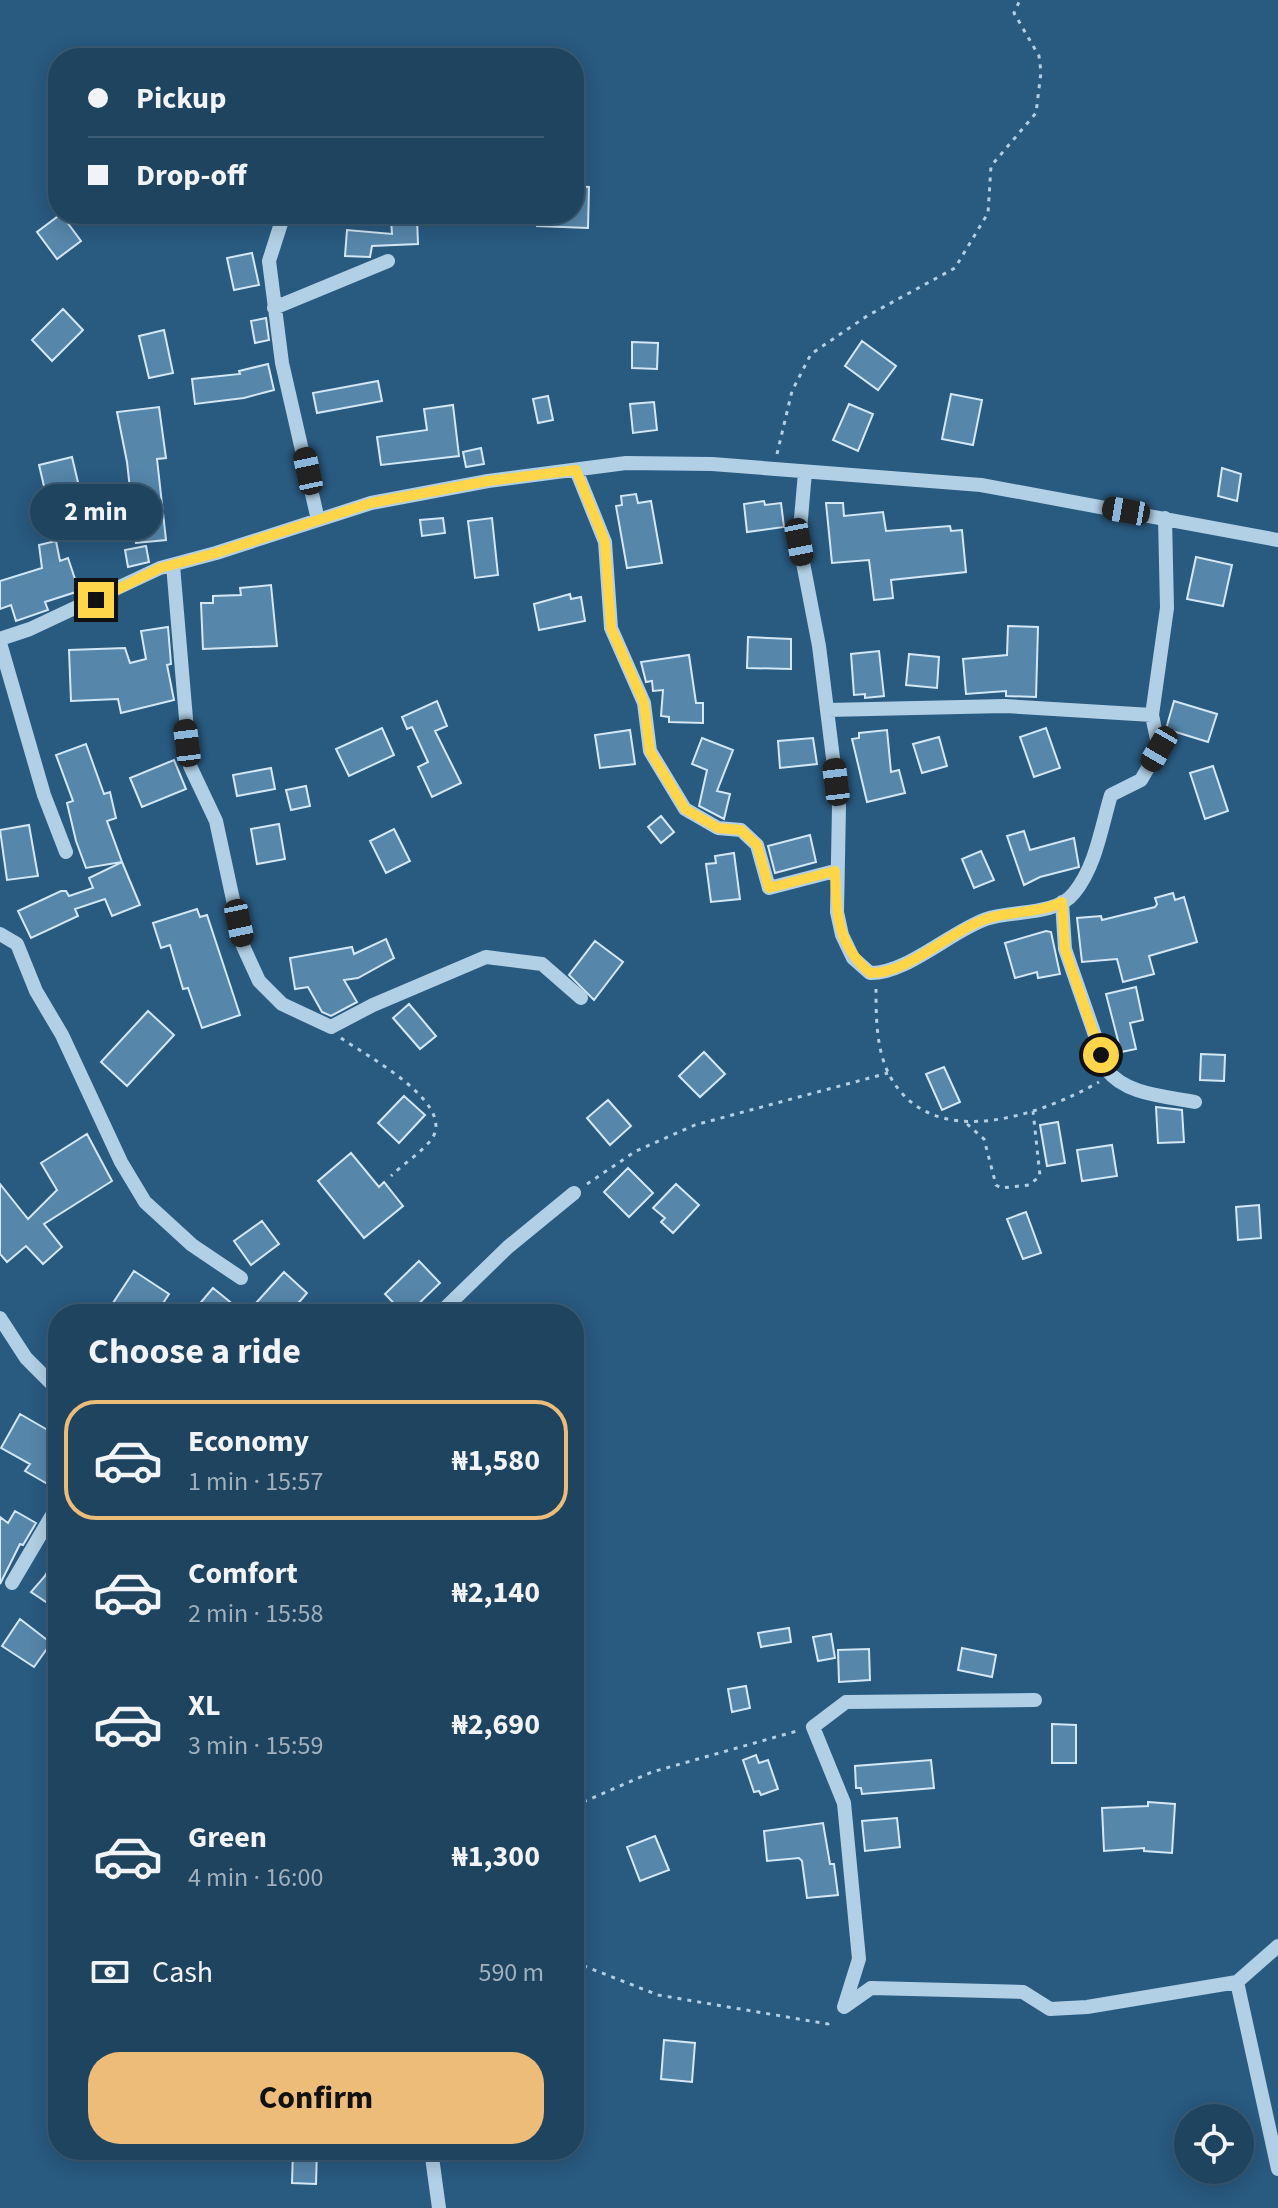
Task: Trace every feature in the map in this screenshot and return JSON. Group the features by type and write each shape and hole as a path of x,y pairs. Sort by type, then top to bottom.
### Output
{"street":[{"path":"281,224 269,261 274,308 282,363 318,520"},
{"path":"274,308 388,261"},
{"path":"66,852 44,795 0,641 173,565 371,503 488,481 626,463 712,464 981,485 1278,540"},
{"path":"576,470 605,542 611,628 644,703 650,751 685,809 718,828 741,830 757,845 769,888 835,871"},
{"path":"805,472 799,542 819,646 839,806 835,871 837,912 842,935 853,958 870,973 885,973 955,933 989,918 1062,902 1072,896 1089,869 1111,795 1141,780 1159,749 1152,715 1167,608 1165,518"},
{"path":"173,565 190,766 216,821 243,946 259,981 282,1004 331,1027 373,1005 486,957 542,964 581,998"},
{"path":"827,710 1005,706 1152,715"},
{"path":"1062,902 1065,949 1111,1075 1115,1080 1141,1091 1195,1102"},
{"path":"0,934 17,944 36,991 62,1035 121,1162 145,1202 192,1245 241,1278"},
{"path":"449,1304 508,1247 574,1193"},
{"path":"0,1318 26,1358 48,1380"},
{"path":"12,1583 48,1522"},
{"path":"844,2007 859,1959 844,1803 813,1727 846,1702 1035,1700"},
{"path":"844,2007 871,1988 1023,1992 1050,2009 1087,2007 1237,1982 1278,1946"},
{"path":"1237,1982 1278,2169"},
{"path":"432,2160 439,2208"}],"path":[{"path":"774,469 792,391 811,354 867,316 955,268 988,213 991,166 1036,113 1041,72 1039,56 1014,13 1020,0"},
{"path":"876,973 876,1029 888,1073 913,1105 966,1123 984,1139 996,1185 1001,1188 1029,1185 1040,1176 1033,1111"},
{"path":"318,1023 424,1096 436,1118 433,1136 391,1176"},
{"path":"574,1193 636,1151 695,1125 888,1073"},
{"path":"966,1123 1033,1111 1067,1100 1111,1075"},
{"path":"584,1802 652,1772 813,1727"},
{"path":"584,1966 658,1995 828,2024 844,2007"}],"building":[{"path":"584,187 589,187 588,228 537,226 584,224"},
{"path":"48,224 68,224 81,241 57,259 37,232"},
{"path":"391,224 417,224 418,244 372,246 370,257 345,256 347,230 392,234"},
{"path":"252,253 259,285 234,290 227,258"},
{"path":"63,309 83,330 52,361 32,340"},
{"path":"266,318 269,340 255,343 251,321"},
{"path":"164,330 173,373 149,378 139,336"},
{"path":"862,341 896,366 878,390 845,366"},
{"path":"632,342 658,343 657,369 632,368"},
{"path":"268,364 274,390 244,398 195,404 192,379 240,374 239,371"},
{"path":"378,381 382,401 317,413 313,393"},
{"path":"951,394 982,400 973,445 942,439"},
{"path":"548,396 553,420 538,423 533,399"},
{"path":"654,402 657,430 633,433 630,404"},
{"path":"849,404 873,414 858,451 833,440"},
{"path":"453,405 459,456 381,465 377,437 427,430 424,409"},
{"path":"159,407 166,458 157,459 166,540 136,543 127,462 117,412"},
{"path":"481,448 484,464 466,467 463,452"},
{"path":"72,457 81,495 48,503 39,465"},
{"path":"1222,468 1241,474 1237,501 1218,496"},
{"path":"636,494 638,503 651,501 662,563 627,568 616,506 622,505 621,496"},
{"path":"764,501 765,505 781,503 784,527 747,532 744,504"},
{"path":"826,503 843,503 844,516 883,512 886,531 950,526 951,531 962,530 966,572 891,580 893,598 874,600 869,560 832,563"},
{"path":"443,518 445,533 422,536 420,520"},
{"path":"492,518 498,575 475,578 468,521"},
{"path":"56,541 60,561 68,558 79,591 45,602 48,610 16,621 11,605 0,609 0,581 42,568 39,545"},
{"path":"146,546 149,562 128,567 125,550"},
{"path":"1196,557 1232,565 1223,606 1187,599"},
{"path":"271,585 277,646 203,649 201,603 213,603 213,596 241,595 240,588"},
{"path":"570,594 571,599 581,597 585,621 539,630 534,604"},
{"path":"1008,626 1038,627 1036,697 1006,696 1006,691 966,694 963,659 1007,655"},
{"path":"168,627 171,664 167,665 174,700 121,713 118,699 71,701 69,650 125,648 130,663 146,659 141,631"},
{"path":"748,637 791,639 791,669 747,668"},
{"path":"879,651 884,696 865,698 865,694 854,695 851,654"},
{"path":"909,654 939,657 937,688 906,685"},
{"path":"689,655 696,703 703,703 703,723 669,722 669,717 661,716 663,690 653,691 652,681 646,682 641,662"},
{"path":"437,701 447,726 435,731 461,783 432,797 418,767 428,762 412,727 407,729 402,717"},
{"path":"1174,701 1217,714 1208,742 1166,729"},
{"path":"382,728 394,755 349,776 336,749"},
{"path":"1046,728 1060,768 1034,777 1020,737"},
{"path":"630,730 635,764 600,768 595,735"},
{"path":"887,730 891,772 899,770 905,793 867,802 852,739 859,738 859,733"},
{"path":"939,737 947,766 922,773 913,744"},
{"path":"702,738 733,750 717,791 730,794 724,819 699,806 707,770 692,764"},
{"path":"813,738 817,764 780,768 778,741"},
{"path":"86,744 104,794 110,792 116,818 107,821 122,862 86,868 67,803 73,801 56,755"},
{"path":"174,760 186,789 142,807 130,778"},
{"path":"1213,766 1228,811 1205,819 1190,773"},
{"path":"271,768 275,789 237,796 233,775"},
{"path":"306,786 310,806 291,810 286,790"},
{"path":"661,816 674,832 661,843 648,827"},
{"path":"279,824 285,859 257,864 251,829"},
{"path":"29,825 38,876 7,880 0,830"},
{"path":"394,829 410,861 386,873 370,841"},
{"path":"1024,831 1030,850 1074,838 1079,867 1040,877 1024,885 1007,836"},
{"path":"810,835 816,862 775,873 768,846"},
{"path":"981,851 994,880 974,888 962,859"},
{"path":"734,853 740,899 711,902 706,864 716,863 715,856"},
{"path":"122,862 140,905 112,916 105,899 75,909 78,916 31,938 18,911 61,891 66,891 69,896 93,888 89,878"},
{"path":"1173,893 1175,900 1184,897 1197,942 1149,956 1154,974 1123,982 1117,959 1082,962 1077,918 1101,916 1102,920 1155,907 1155,898"},
{"path":"197,909 200,917 207,915 240,1015 202,1028 188,988 183,989 170,945 161,948 153,923"},
{"path":"1051,932 1060,974 1038,978 1037,972 1015,978 1005,943"},
{"path":"386,939 394,958 358,978 344,980 357,1002 331,1016 322,1012 308,987 295,989 290,958 352,947 354,954"},
{"path":"595,941 623,962 594,1000 569,975"},
{"path":"1136,987 1143,1020 1130,1023 1136,1049 1121,1052 1106,994"},
{"path":"409,1004 436,1036 420,1049 393,1018"},
{"path":"148,1011 174,1035 127,1086 101,1062"},
{"path":"704,1052 725,1074 700,1097 679,1076"},
{"path":"1201,1054 1225,1055 1224,1081 1200,1080"},
{"path":"944,1067 960,1102 942,1110 926,1074"},
{"path":"404,1096 425,1115 399,1143 378,1123"},
{"path":"608,1100 631,1126 610,1145 587,1118"},
{"path":"1156,1107 1182,1110 1184,1142 1158,1143"},
{"path":"1058,1122 1065,1163 1047,1166 1040,1125"},
{"path":"87,1134 112,1181 44,1224 62,1247 43,1264 26,1246 7,1262 0,1254 0,1184 28,1219 57,1190 41,1163"},
{"path":"1112,1145 1117,1176 1082,1181 1077,1150"},
{"path":"351,1153 379,1187 384,1182 403,1206 364,1238 318,1181"},
{"path":"628,1168 653,1193 629,1217 604,1192"},
{"path":"676,1184 699,1205 673,1233 661,1222 665,1218 653,1208"},
{"path":"1259,1205 1261,1238 1238,1240 1236,1207"},
{"path":"1026,1212 1041,1253 1023,1259 1007,1219"},
{"path":"262,1221 279,1244 251,1265 234,1241"},
{"path":"419,1261 440,1283 418,1304 394,1304 385,1294"},
{"path":"134,1271 169,1294 162,1304 113,1303"},
{"path":"284,1272 307,1293 298,1304 256,1303"},
{"path":"213,1288 233,1304 199,1304"},
{"path":"20,1414 48,1430 48,1484 25,1471 30,1464 1,1448"},
{"path":"15,1511 36,1523 23,1545 20,1544 0,1584 0,1517 8,1523"},
{"path":"48,1570 48,1603 31,1592"},
{"path":"20,1619 48,1641 48,1647 34,1667 2,1646"},
{"path":"789,1628 791,1642 761,1647 758,1633"},
{"path":"831,1634 835,1658 818,1661 813,1637"},
{"path":"962,1648 996,1655 992,1677 958,1670"},
{"path":"869,1649 870,1680 839,1682 838,1650"},
{"path":"746,1686 750,1708 732,1712 728,1689"},
{"path":"1052,1724 1076,1725 1076,1763 1052,1763"},
{"path":"756,1755 759,1763 768,1760 778,1789 761,1795 759,1791 754,1792 743,1760"},
{"path":"931,1760 934,1788 862,1794 861,1788 856,1788 855,1766"},
{"path":"1148,1802 1175,1804 1172,1853 1144,1851 1144,1848 1104,1851 1102,1808 1148,1806"},
{"path":"897,1818 900,1847 865,1851 862,1821"},
{"path":"823,1823 830,1864 834,1864 838,1895 807,1898 802,1861 799,1858 767,1861 764,1831"},
{"path":"655,1836 669,1870 640,1881 627,1847"},
{"path":"664,2040 695,2043 692,2082 661,2079"},
{"path":"293,2160 317,2160 316,2184 292,2183"}],"route":[{"path":"96,600 160,568 371,503 488,481 576,470 605,542 611,628 644,703 650,751 685,809 718,828 741,830 757,845 769,888 835,871 837,912 842,935 853,958 870,973 885,973 955,933 989,918 1062,902 1065,949 1101,1055"}]}
